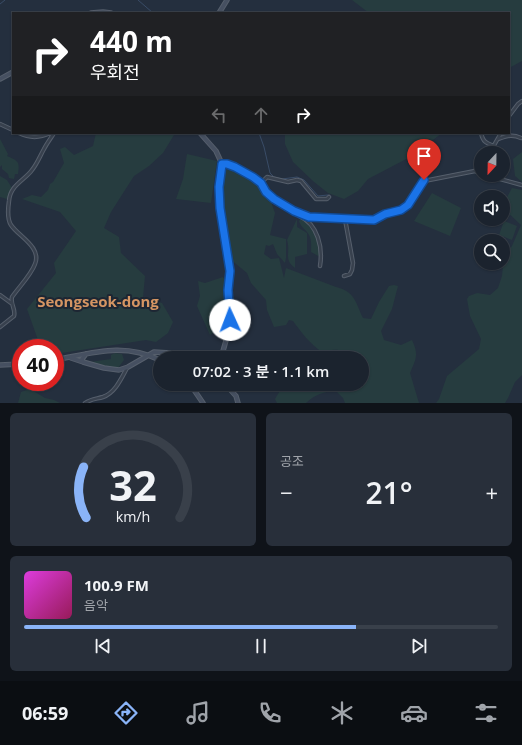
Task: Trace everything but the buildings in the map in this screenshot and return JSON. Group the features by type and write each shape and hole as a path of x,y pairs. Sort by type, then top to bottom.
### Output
{"street":[{"path":"220,12 227,0"},
{"path":"0,79 12,73"},
{"path":"510,115 522,101"},
{"path":"0,124 12,130"},
{"path":"21,134 25,136 40,137 48,134"},
{"path":"11,303 12,297 34,268 36,260 30,243 13,228 9,222 9,197 18,182 32,171 53,134"},
{"path":"201,134 216,151 222,164 219,187 220,208 230,271 228,290 230,320 223,351"},
{"path":"481,134 482,140 494,146 500,134"},
{"path":"498,139 509,135 514,135 521,138"},
{"path":"222,164 227,164 240,169 261,183 266,192 274,199 294,211 309,217 374,220 385,214 401,210 408,205 424,180 474,172"},
{"path":"261,183 267,177 288,182 297,180 316,199 327,199 330,197"},
{"path":"510,182 522,185"},
{"path":"299,216 307,222 318,237 322,255 320,266"},
{"path":"344,276 350,274 353,263 345,219"},
{"path":"0,295 11,303 15,312 14,316 0,327"},
{"path":"64,358 123,349 148,354 153,356"},
{"path":"68,357 113,369 122,369 153,352"},
{"path":"83,362 82,358 87,354"},
{"path":"0,366 12,365"},
{"path":"85,403 92,399 104,396 113,390 127,367"},
{"path":"195,391 203,403"},
{"path":"231,391 236,396 238,403"}],"green space":[{"path":"352,0 522,0 522,61 510,67 510,12 368,12"},
{"path":"96,134 174,134 163,153 149,166 134,176 111,212 104,228 119,237 121,253 145,276 143,298 162,303 173,322 168,333 156,342 146,340 64,353 64,339 38,339 27,309 56,273 54,263 76,231 60,212 22,199 32,195 41,197 48,190 50,184 53,182 64,163 60,149 65,147 74,155 93,146"},
{"path":"285,134 441,134 412,156 368,179 358,191 344,199 328,193 313,181 293,162 285,144"},
{"path":"0,139 8,154 7,156 16,160 19,166 18,174 15,174 14,179 9,178 8,174 2,169 2,165 0,167"},
{"path":"522,152 522,182 515,176 513,159"},
{"path":"187,154 217,161 211,203 176,199 183,179"},
{"path":"227,169 233,169 251,178 270,199 275,213 270,235 286,239 285,263 277,254 273,244 269,246 266,245 264,254 271,259 279,258 284,278 286,268 342,289 354,298 363,318 371,319 389,286 398,286 392,309 381,331 384,340 401,345 412,340 416,357 410,373 419,403 345,403 343,398 336,391 369,391 369,351 321,351 310,342 293,321 289,320 286,325 274,327 267,310 266,300 251,283 247,273 230,259 223,212 222,186"},
{"path":"0,176 7,180 12,188 7,199 0,197"},
{"path":"512,188 522,190 522,375 515,382 505,403 436,403 439,399 447,376 479,349 481,339 470,316 467,299 469,296 477,293 490,295 498,288 503,270 510,270 510,248 521,225 510,215 510,192"},
{"path":"432,193 461,208 450,236 414,221"},
{"path":"302,217 316,235 320,257 311,252 310,237 299,221"},
{"path":"297,219 297,227 307,233 307,254 295,257 295,268 291,265 288,259 287,240"},
{"path":"510,223 517,226 512,240 510,239 510,234 499,234 502,226 510,226"},
{"path":"223,277 226,287 224,317 220,327 210,335 197,306 200,296 198,281 205,283"},
{"path":"115,353 122,354 124,360 118,368 90,362 111,359 111,355"},
{"path":"33,391 45,398 60,403 18,403 21,392"},
{"path":"280,391 336,391 320,394 306,403 277,403 275,399"}],"waterway":[{"path":"0,4 5,0"},
{"path":"138,0 152,12"},
{"path":"259,134 270,173 274,177 282,179 297,177 304,180 318,196 328,195"}],"district":[{"name":"Seongseok-dong","path":"98,301"}],"route":[{"path":"230,320 228,290 230,271 220,208 219,187 222,164 235,167 253,177 261,183 266,192 274,199 294,211 309,217 374,220 385,214 401,210 408,205 418,192 424,180"}]}
